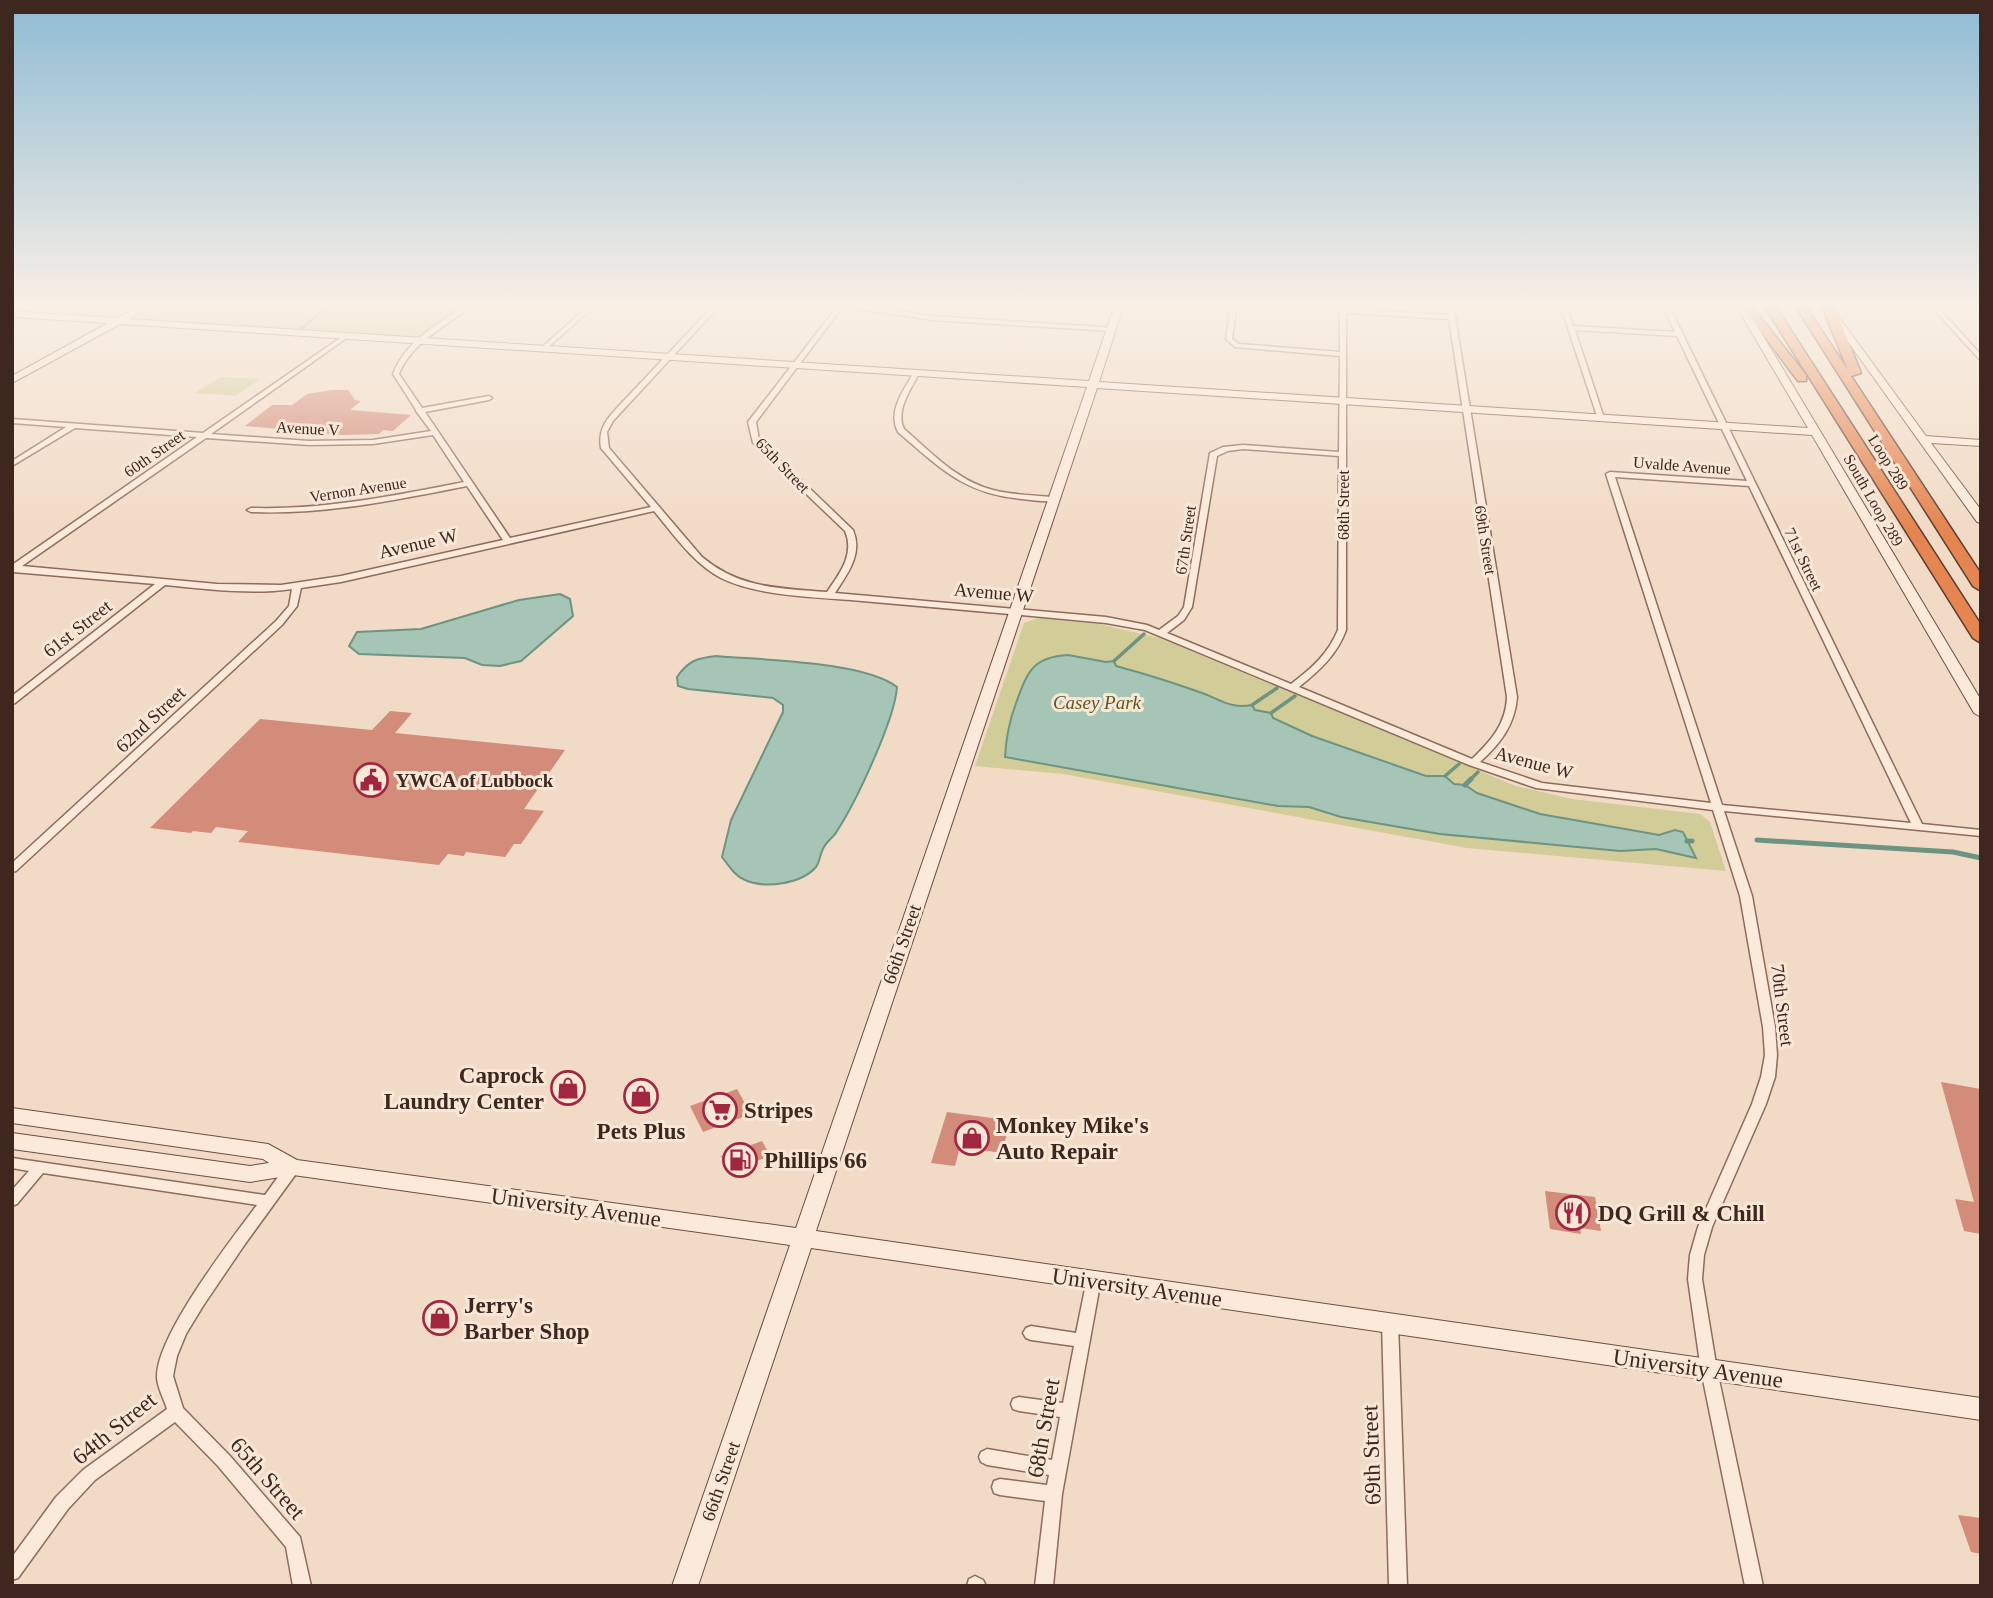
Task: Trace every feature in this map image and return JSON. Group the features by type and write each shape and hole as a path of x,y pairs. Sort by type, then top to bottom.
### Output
{"highway":[{"path":"1801,379 1890,496"},
{"name":"Loop 289","path":"1815,379 1979,637"},
{"name":"Loop 289","path":"1849,379 1981,586"},
{"path":"1856,379 1867,406"}],"street":[{"name":"60th Street","path":"13,569 286,379"},
{"path":"399,379 508,541"},
{"path":"647,379 605,425 601,435 605,448 656,508"},
{"name":"65th Street","path":"784,379 752,422 752,430 756,441 849,530 854,538 856,547 828,596"},
{"path":"913,379 898,411 897,424 901,430 955,476 972,485 1010,496 1052,499"},
{"path":"998,379 1816,432"},
{"name":"66th Street","path":"685,1586 1052,499 1095,379"},
{"name":"68th Street","path":"1293,687 1325,661 1342,630 1343,379"},
{"name":"69th Street","path":"1461,379 1512,706 1500,736 1473,763"},
{"path":"1587,379 1600,418"},
{"name":"71st Street","path":"1701,379 1918,827"},
{"name":"South Loop 289","path":"1784,379 1981,713"},
{"path":"1880,379 1981,519"},
{"path":"419,411 489,398"},
{"name":"Avenue V","path":"12,421 341,444 403,439 435,433"},
{"path":"12,464 73,426"},
{"path":"1924,439 1981,443"},
{"name":"67th Street","path":"1161,633 1181,618 1188,607 1209,465 1213,455 1226,449 1250,447 1342,454"},
{"name":"Uvalde Avenue","path":"1610,474 1752,484"},
{"name":"70th Street","path":"1610,474 1718,808 1752,923 1769,1027 1771,1055 1768,1077 1759,1104 1705,1227 1695,1279 1709,1370 1755,1586"},
{"name":"Vernon Avenue","path":"251,510 289,512 338,509 469,483"},
{"name":"Avenue W","path":"13,569 255,590 298,586 656,508 699,559 728,579 763,589 1106,620 1161,633 1473,763 1525,782 1560,790 1718,808 1981,833"},
{"name":"61st Street","path":"12,701 163,582"},
{"name":"62nd Street","path":"12,869 279,624 290,611 298,586"},
{"name":"University Avenue","path":"12,1115 268,1152 293,1167"},
{"name":"University Avenue","path":"12,1141 250,1174 293,1167 1094,1279 1981,1409"},
{"path":"12,1163 268,1201"},
{"path":"12,1200 40,1167"},
{"name":"64th Street","path":"12,1572 62,1503 89,1475 176,1412 165,1377 170,1349 194,1306 293,1167"},
{"name":"68th Street","path":"1044,1586 1058,1469 1094,1279"},
{"name":"69th Street","path":"1390,1322 1398,1586"},
{"path":"1031,1333 1082,1341"},
{"path":"1019,1404 1068,1411"},
{"name":"65th Street","path":"176,1412 224,1461 294,1543 302,1586"},
{"path":"987,1457 1058,1469"},
{"path":"1000,1487 1054,1494"}],"green space":[{"path":"218,379 260,379 236,396 195,393"},
{"name":"Casey Park","path":"1038,618 1099,624 1159,638 1516,786 1572,799 1700,814 1710,822 1726,871 1467,848 1063,774 975,766 1024,623"}],"shaded area":[{"path":"560,594 570,599 573,616 521,661 500,666 482,665 465,658 359,654 349,646 357,632 421,629 519,600"},
{"name":"Casey Park","path":"1068,655 1114,661 1116,666 1228,704 1252,705 1255,710 1271,713 1273,718 1312,736 1426,776 1445,776 1454,784 1465,785 1477,793 1540,814 1659,835 1675,830 1683,832 1696,858 1656,849 1620,851 1440,834 1341,817 1309,807 1278,806 1005,757 1011,717 1032,669 1046,659"},
{"path":"716,656 837,667 881,678 897,687 882,739 845,818 824,847 816,867 792,881 753,883 735,873 722,857 731,820 783,712 783,705 773,698 678,686 677,677 685,667 698,659"}],"building":[{"path":"348,390 355,400 361,401 350,410 411,415 393,431 383,430 379,434 343,435 245,426 272,405 292,405 307,394"},
{"name":"YWCA of Lubbock","path":"390,711 412,713 395,733 565,750 524,809 544,811 521,844 514,844 505,857 466,852 464,856 448,854 439,865 238,842 248,831 216,827 211,833 191,833 150,828 260,719 372,730"},
{"path":"1941,1082 1981,1089 1981,1234 1964,1231 1955,1199 1974,1202"},
{"name":"Stripes","path":"737,1089 751,1114 703,1132 690,1106"},
{"name":"Monkey Mike's Auto Repair","path":"947,1112 1000,1119 997,1132 1007,1133 1002,1153 960,1147 955,1166 931,1163"},
{"name":"Phillips 66","path":"762,1141 770,1156 728,1171 721,1156"},
{"name":"DQ Grill & Chill","path":"1545,1191 1595,1197 1601,1231 1580,1228 1581,1234 1550,1229"},
{"path":"1958,1515 1981,1518 1981,1554 1971,1552"}],"waterway":[{"path":"1114,661 1144,634"},
{"path":"1252,705 1277,688"},
{"path":"1271,713 1295,696"},
{"path":"1445,776 1459,764"},
{"path":"1465,785 1478,772"},
{"path":"1757,840 1953,852 1981,858"},
{"path":"1687,841 1692,841"}],"place":[{"name":"YWCA of Lubbock","path":"371,780"},
{"name":"Caprock Laundry Center","path":"568,1088"},
{"name":"Pets Plus","path":"641,1096"},
{"name":"Stripes","path":"720,1110"},
{"name":"Monkey Mike's Auto Repair","path":"972,1138"},
{"name":"Phillips 66","path":"740,1160"},
{"name":"DQ Grill & Chill","path":"1573,1213"},
{"name":"Jerry's Barber Shop","path":"440,1318"}]}
